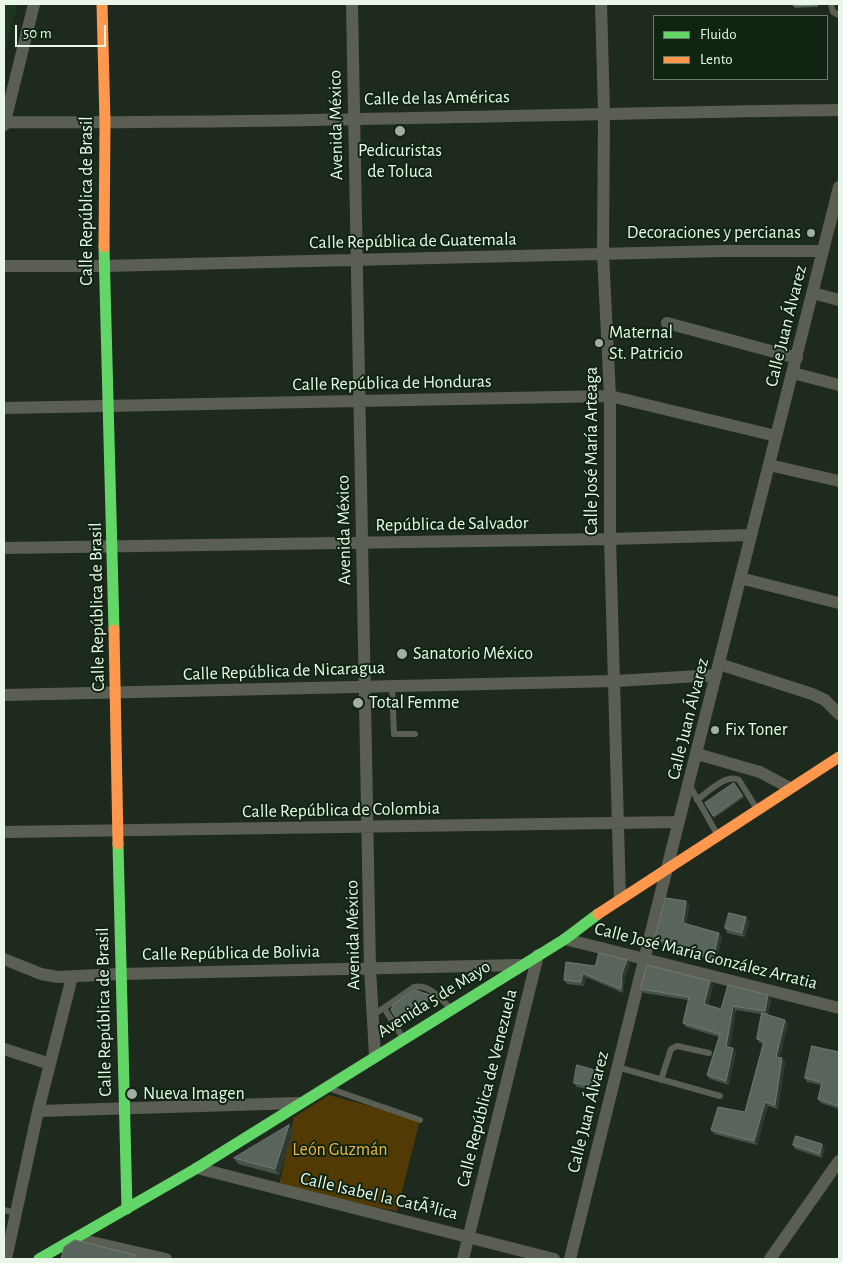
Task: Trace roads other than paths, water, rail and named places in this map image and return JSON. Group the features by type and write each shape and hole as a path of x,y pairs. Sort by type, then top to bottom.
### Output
{"street":[{"path":"4,124 34,4"},
{"name":"Calle República de Brasil","path":"102,4 105,122 104,266 113,547 120,974 127,1209"},
{"name":"Avenida México","path":"352,4 353,118 361,402 361,542 370,968 375,1056"},
{"name":"Calle José María Arteaga","path":"601,4 604,112 603,254 610,396 610,539 616,681 620,898"},
{"name":"Calle de las Américas","path":"4,124 604,112 839,110"},
{"name":"Calle Juan Álvarez","path":"570,1259 643,958 690,786 750,535 797,358 839,187"},
{"name":"Calle República de Guatemala","path":"4,266 104,266 357,259 823,251"},
{"path":"813,293 839,300"},
{"path":"667,322 797,358"},
{"path":"793,373 839,385"},
{"name":"Calle República de Honduras","path":"4,408 610,396 776,436"},
{"path":"769,465 839,481"},
{"name":"República de Salvador","path":"4,548 610,539 750,535"},
{"path":"740,578 839,603"},
{"path":"717,670 812,694 825,700 839,714"},
{"name":"Calle República de Nicaragua","path":"4,694 116,694 616,681 717,670"},
{"path":"697,754 760,772 790,788"},
{"name":"Avenida 5 de Mayo","path":"40,1259 197,1168 325,1086 564,939 620,898 839,757"},
{"name":"Calle República de Colombia","path":"4,832 679,822"},
{"name":"Calle José María González Arratia","path":"564,939 839,1008"},
{"name":"Calle República de Venezuela","path":"464,1259 538,955"},
{"name":"Calle República de Bolivia","path":"4,959 49,976 72,977 120,974 522,965"},
{"path":"6,1259 10,1211 72,977"},
{"path":"4,1048 50,1064"},
{"path":"38,1110 298,1103"},
{"path":"770,1259 839,1161"},
{"name":"Calle Isabel la CatÃ³lica","path":"197,1168 554,1259"},
{"path":"78,1238 161,1259"}],"lane":[{"path":"831,4 833,12 839,15"},
{"path":"392,686 394,734 416,734"},
{"path":"696,800 726,779 735,778 739,780 757,809"},
{"path":"690,786 696,800 718,835"},
{"path":"372,1016 420,986 431,990 451,1008"},
{"path":"384,1008 403,1038"},
{"path":"661,1080 671,1049 677,1046 709,1053"},
{"path":"616,1067 720,1096"},
{"path":"325,1086 420,1120"}],"place":[{"name":"Pedicuristas de Toluca","path":"400,131"},
{"name":"Decoraciones y percianas","path":"811,233"},
{"name":"Maternal St. Patricio","path":"599,343"},
{"name":"Sanatorio México","path":"402,654"},
{"name":"Total Femme","path":"358,703"},
{"name":"Fix Toner","path":"715,730"},
{"name":"Nueva Imagen","path":"132,1094"}],"park label":[{"name":"León Guzmán","path":"340,1150"}]}
